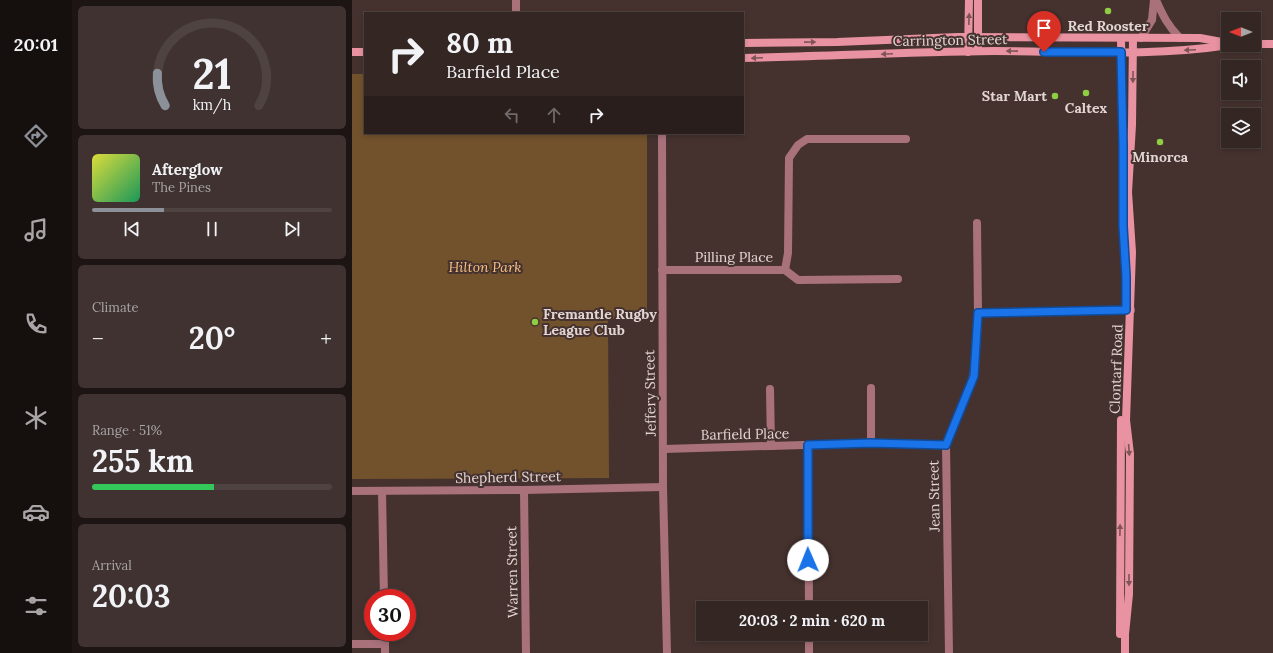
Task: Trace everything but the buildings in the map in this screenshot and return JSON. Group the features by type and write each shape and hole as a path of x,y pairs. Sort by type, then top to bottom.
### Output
{"street":[{"path":"516,0 516,12"},
{"path":"968,52 970,0"},
{"path":"978,0 978,52"},
{"path":"1137,38 1152,20 1155,0"},
{"path":"1155,0 1162,16 1170,28 1180,38"},
{"name":"Carrington Street","path":"744,43 968,37 1200,38 1221,42"},
{"name":"Clontarf Road","path":"1121,38 1123,226 1128,310 1126,420 1130,454 1129,594 1125,634 1125,653"},
{"name":"Clontarf Road","path":"1120,653 1121,414 1132,238 1128,192 1132,125 1133,52 1137,38"},
{"path":"1261,44 1273,44"},
{"name":"Carrington Street","path":"744,58 968,52 1133,52 1197,50 1221,45"},
{"path":"352,52 364,52"},
{"name":"Jeffery Street","path":"662,134 664,487 667,653"},
{"path":"785,270 788,253 788,158 798,145 807,139 906,139"},
{"name":"Jean Street","path":"949,653 946,445 974,376 978,313 977,223"},
{"name":"Pilling Place","path":"662,270 785,270 798,280 898,279"},
{"path":"978,313 1128,310"},
{"path":"871,388 871,443"},
{"path":"770,389 771,446"},
{"name":"Barfield Place","path":"664,449 871,443 946,445"},
{"path":"808,445 809,601"},
{"name":"Shepherd Street","path":"352,491 524,490 664,487"},
{"name":"Warren Street","path":"524,490 526,653"},
{"path":"382,491 384,589"},
{"path":"809,641 809,653"},
{"path":"352,644 385,644 385,653"}],"green space":[{"name":"Hilton Park","path":"352,74 364,74 364,134 647,134 647,318 608,319 609,478 352,479"}],"place":[{"name":"Red Rooster","path":"1108,11"},
{"name":"Caltex","path":"1086,93"},
{"name":"Star Mart","path":"1055,96"},
{"name":"Minorca","path":"1160,142"},
{"name":"Fremantle Rugby League Club","path":"535,322"}],"route":[{"path":"808,560 808,445 871,443 946,445 974,376 978,313 1126,310 1126,276 1123,226 1121,52 1044,52"}]}
